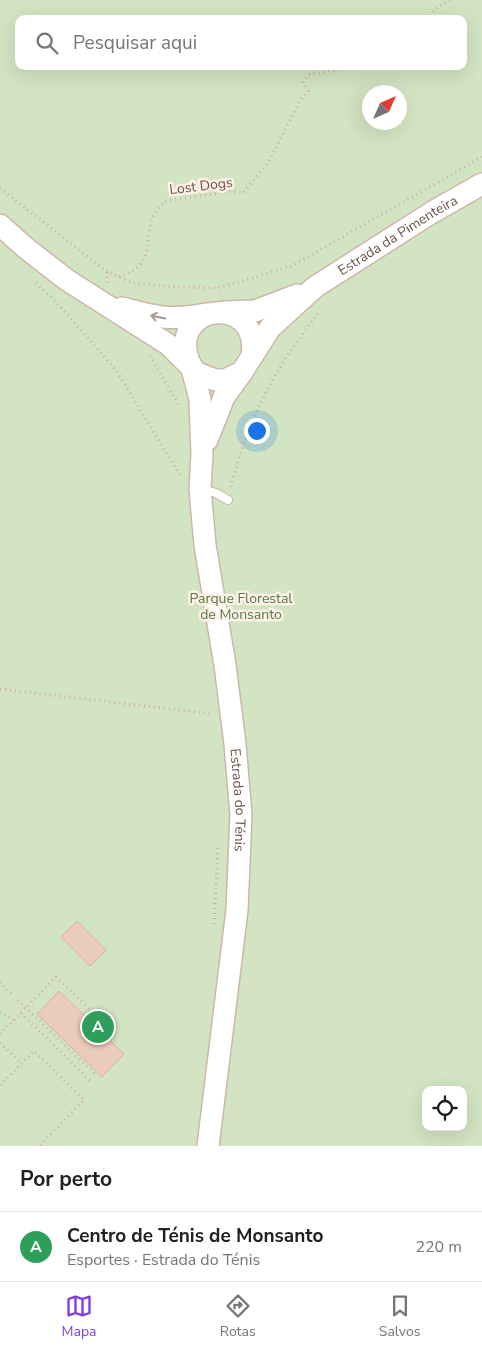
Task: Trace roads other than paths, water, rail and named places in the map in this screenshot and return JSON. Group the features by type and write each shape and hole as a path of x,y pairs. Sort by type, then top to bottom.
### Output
{"main road":[{"name":"Estrada da Pimenteira","path":"0,225 47,265 169,345 197,373 215,380 234,377 247,364 270,328 320,297 431,213 482,184"},
{"name":"Estrada da Pimenteira","path":"107,304 160,318 178,319 216,313 256,311 320,297"},
{"path":"190,364 185,344 191,326 216,313 243,321 249,328 252,337 247,364"},
{"name":"Estrada do Ténis","path":"190,364 200,399 202,454"},
{"name":"Estrada do Ténis","path":"208,1146 237,910 240,816 235,744 225,664 204,545 191,488 224,397 247,364"}],"lane":[{"path":"191,488 216,493 228,500"}],"place":[{"name":"Centro de Ténis de Monsanto","path":"98,1027"}],"park label":[{"name":"Parque Florestal de Monsanto","path":"241,606"}]}
